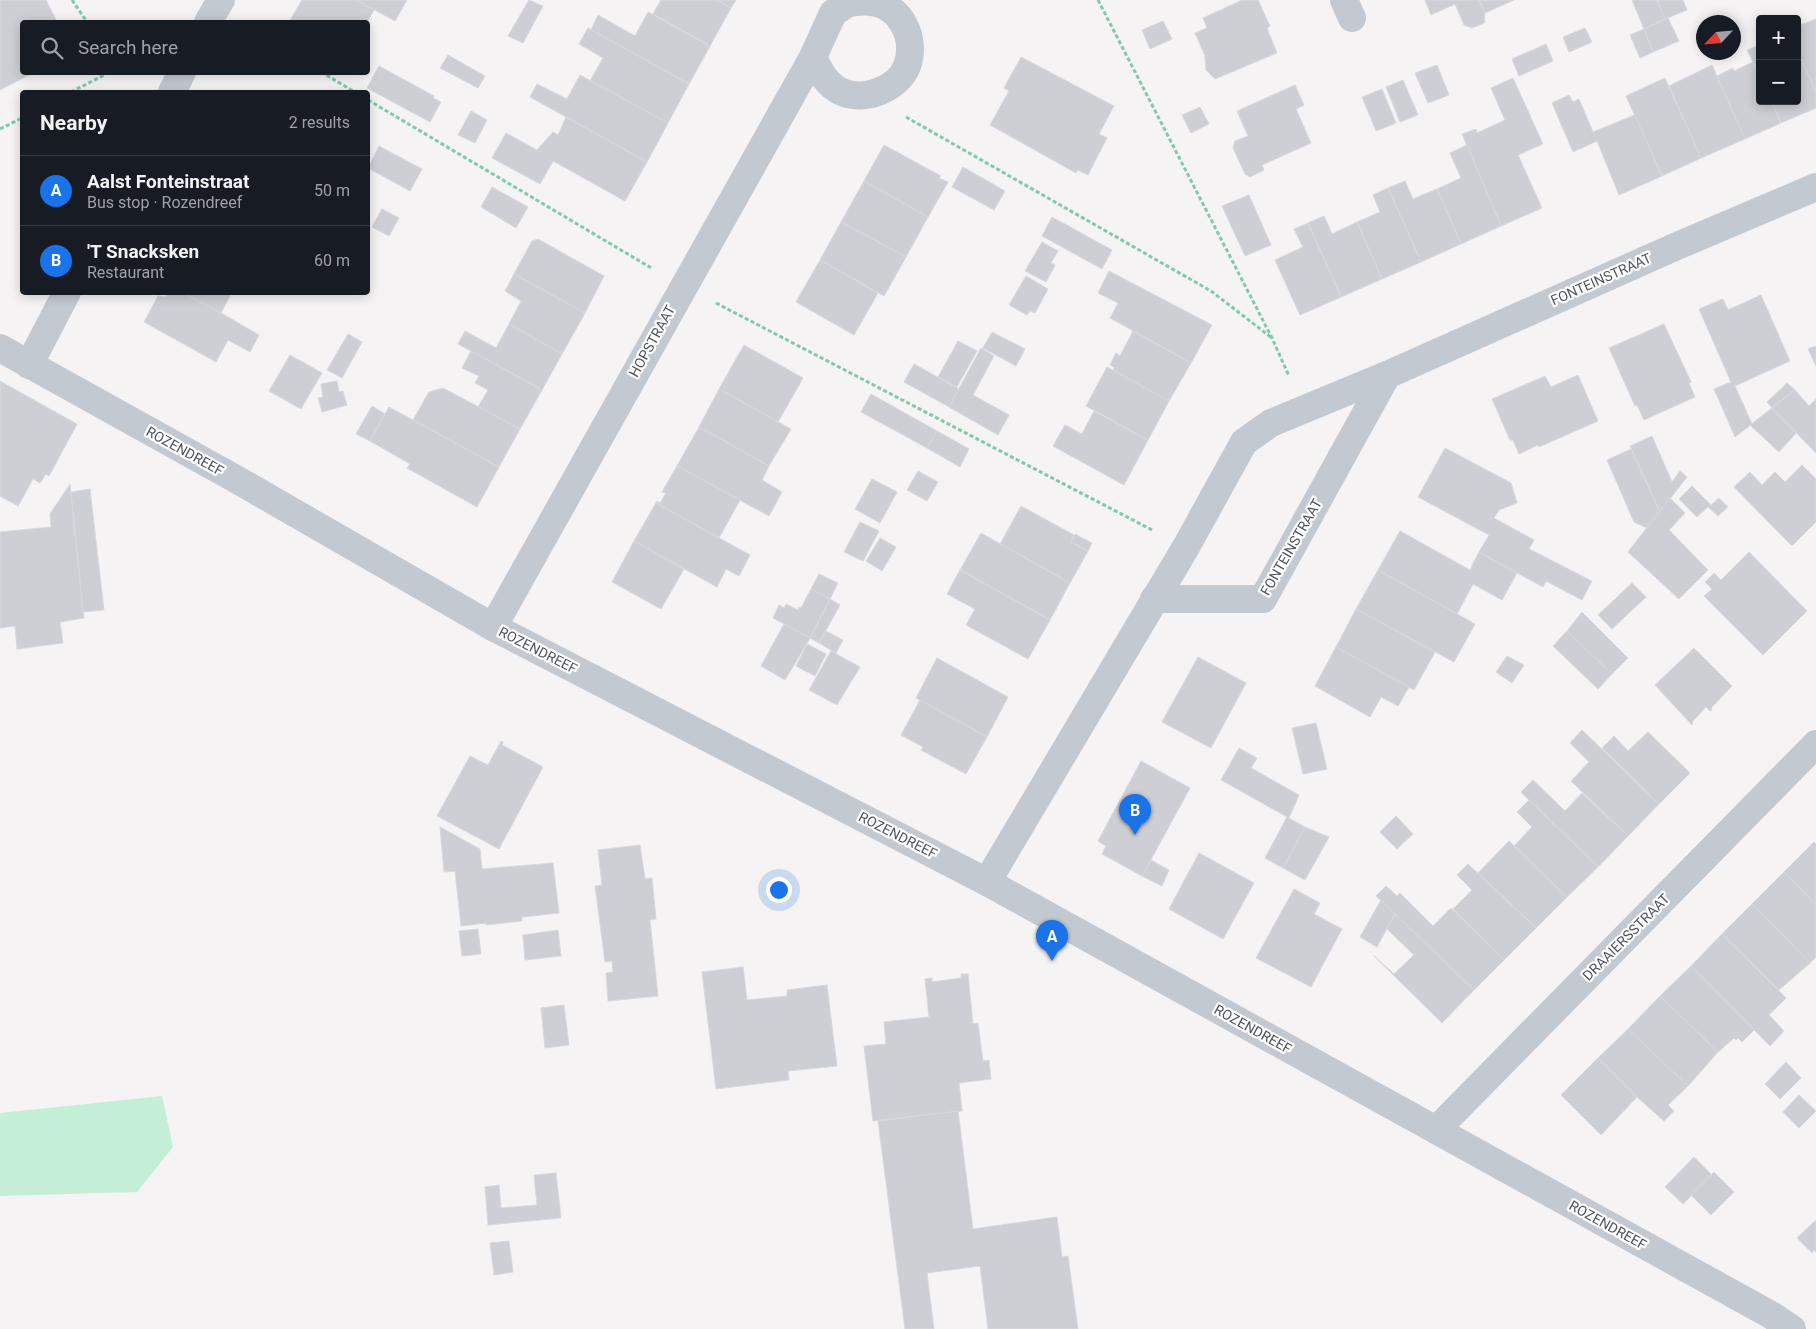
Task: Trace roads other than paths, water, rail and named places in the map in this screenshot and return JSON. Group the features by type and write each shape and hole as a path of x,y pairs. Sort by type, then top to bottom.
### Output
{"street":[{"path":"197,0 207,20"},
{"path":"209,20 221,0"},
{"path":"855,2 871,2 887,7 898,15 906,28 910,44 907,66 899,79 886,89 867,94 841,92 822,75 812,57 833,13 847,4 855,2"},
{"name":"HOPSTRAAT","path":"493,626 812,57"},
{"path":"173,90 180,75"},
{"name":"FONTEINSTRAAT","path":"987,882 1186,547 1244,442 1271,423 1387,375 1816,186"},
{"path":"29,365 65,295"},
{"name":"ROZENDREEF","path":"0,348 234,478 493,626 987,882 1771,1315 1792,1329"},
{"name":"FONTEINSTRAAT","path":"1154,599 1263,599 1387,375"},
{"name":"DRAAIERSSTRAAT","path":"1436,1130 1816,744"}],"place":[{"name":"'T Snacksken","path":"1135,835"},
{"name":"Aalst Fonteinstraat","path":"1052,961"}]}
